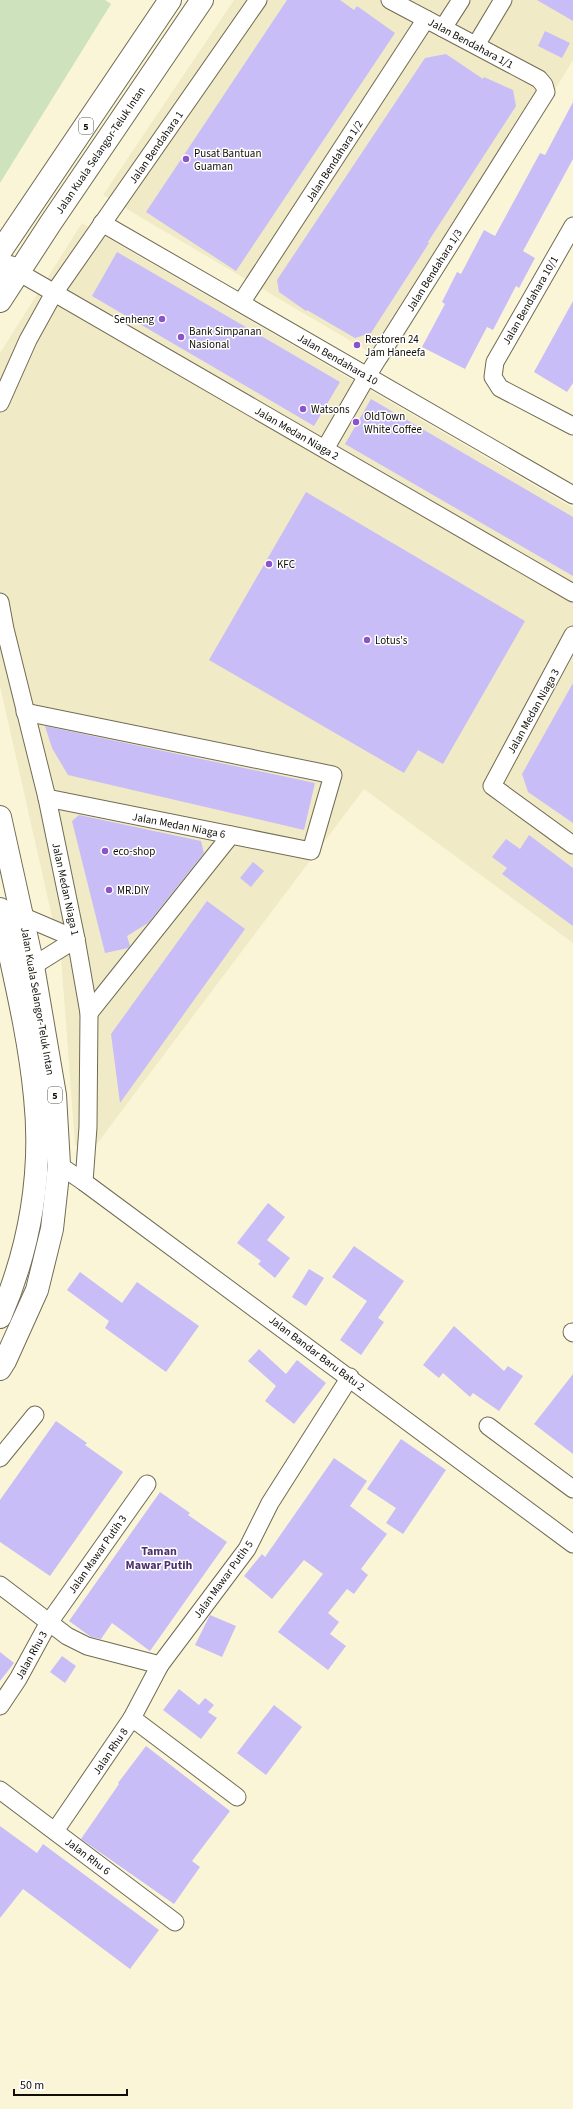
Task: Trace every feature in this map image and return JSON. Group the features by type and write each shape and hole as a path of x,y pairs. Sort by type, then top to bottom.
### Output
{"highway":[{"name":"5","path":"0,252 170,0"},
{"name":"Jalan Kuala Selangor-Teluk Intan","path":"0,301 10,274 50,224 202,0"},
{"name":"Jalan Kuala Selangor-Teluk Intan","path":"0,817 32,966 55,1095 58,1165 52,1229 37,1290 0,1369"},
{"name":"Jalan Kuala Selangor-Teluk Intan","path":"0,909 23,1022 35,1098 37,1168 30,1225 14,1284 0,1316"}],"street":[{"name":"Jalan Bendahara 1","path":"54,293 258,0"},
{"name":"Jalan Bendahara 1/1","path":"390,0 539,79 544,85 546,92"},
{"path":"443,28 461,0"},
{"path":"476,45 503,0"},
{"name":"Jalan Bendahara 1/2","path":"241,303 426,19"},
{"name":"Jalan Bendahara 1/3","path":"324,449 367,376 546,92"},
{"name":"Jalan Bendahara 10","path":"102,223 573,495"},
{"name":"Jalan Bendahara 10/1","path":"573,226 495,362 493,377 500,388 573,426"},
{"name":"Jalan Medan Niaga 2","path":"10,274 54,293 573,593"},
{"path":"0,403 28,340 54,293"},
{"name":"Jalan Medan Niaga 1","path":"0,602 4,629 47,798 76,939 89,1013 88,1127 84,1182"},
{"name":"Jalan Medan Niaga 3","path":"573,635 492,786 573,845"},
{"name":"Jalan Medan Niaga 6","path":"25,712 132,732 333,775 311,851 47,798"},
{"path":"89,1013 231,835"},
{"path":"22,916 76,939"},
{"path":"32,966 76,939"},
{"name":"Jalan Bandar Baru Batu 2","path":"58,1165 84,1182 350,1377 573,1544"},
{"name":"Jalan Mawar Putih 5","path":"132,1718 160,1665 247,1549 270,1503 350,1377"},
{"path":"0,1458 35,1415"},
{"path":"488,1426 573,1489"},
{"name":"Jalan Mawar Putih 3","path":"48,1624 147,1484"},
{"path":"0,1585 48,1624 66,1636 87,1646 160,1665"},
{"name":"Jalan Rhu 3","path":"0,1706 18,1679 48,1624"},
{"name":"Jalan Rhu 8","path":"56,1831 132,1718 237,1797"},
{"name":"Jalan Rhu 6","path":"0,1790 175,1922"}],"shaded area":[{"path":"234,0 573,0 573,60 388,363 103,195"},
{"path":"82,223 573,508 573,943 364,789 93,1149 75,1145 61,957 0,686 0,353"}],"green space":[{"path":"0,0 105,0 111,4 0,183"}],"building":[{"path":"287,0 340,0 354,10 357,6 395,33 236,271 146,212"},
{"path":"537,0 573,0 573,21"},
{"path":"545,31 570,43 562,58 538,46"},
{"path":"446,54 483,79 484,77 513,90 516,106 371,333 355,338 307,310 306,311 279,292 277,280 425,58"},
{"path":"573,102 573,159 523,251 535,258 519,288 516,286 493,330 487,327 465,369 422,347 445,304 442,302 457,272 461,274 484,230 495,236 540,153 545,155"},
{"path":"117,252 340,382 314,426 92,296"},
{"path":"573,301 573,383 567,392 534,372"},
{"path":"371,399 573,517 573,576 345,444"},
{"name":"Lotus's","path":"306,492 525,621 443,764 418,750 404,773 209,660"},
{"path":"573,683 573,823 528,792 522,774"},
{"path":"45,726 315,783 304,830 68,775 52,748"},
{"path":"79,815 201,841 204,853 148,923 127,936 130,946 128,948 105,953 72,821"},
{"path":"529,835 573,868 573,926 502,874 507,868 492,857 506,839 520,849"},
{"path":"253,862 264,871 251,887 240,878"},
{"path":"207,901 245,929 120,1103 111,1034"},
{"path":"268,1203 285,1217 267,1240 290,1258 275,1278 258,1264 261,1261 237,1243"},
{"path":"354,1246 404,1281 378,1318 384,1322 361,1355 340,1340 367,1301 332,1277"},
{"path":"309,1269 324,1278 306,1306 292,1297"},
{"path":"80,1272 122,1303 137,1282 199,1326 166,1372 105,1328 109,1321 67,1290"},
{"path":"454,1326 504,1371 508,1366 523,1376 499,1411 473,1393 470,1397 443,1373 439,1378 423,1365"},
{"path":"259,1349 286,1374 297,1360 326,1383 294,1424 265,1401 276,1386 248,1361"},
{"path":"573,1374 573,1454 534,1424"},
{"path":"56,1421 87,1443 85,1445 123,1472 50,1576 0,1542 0,1500"},
{"path":"401,1439 446,1470 403,1534 386,1523 396,1508 367,1489"},
{"path":"334,1458 367,1481 350,1506 387,1534 361,1569 368,1575 354,1594 347,1589 328,1613 339,1622 330,1634 346,1646 328,1670 278,1632 323,1574 304,1560 272,1599 244,1576 262,1554 265,1557"},
{"path":"160,1492 190,1513 188,1515 227,1542 150,1651 112,1623 101,1639 91,1637 69,1621"},
{"path":"210,1615 236,1626 222,1657 195,1645"},
{"path":"0,1652 14,1663 0,1681"},
{"path":"62,1656 76,1666 65,1683 50,1672"},
{"path":"179,1689 199,1705 205,1698 214,1705 208,1712 217,1718 201,1739 163,1710"},
{"path":"274,1705 302,1727 266,1775 237,1753"},
{"path":"146,1746 230,1811 192,1861 200,1867 174,1904 81,1839 119,1784 118,1783"},
{"path":"0,1826 37,1853 43,1844 159,1930 130,1969 23,1889 0,1918"}],"place":[{"name":"Pusat Bantuan Guaman","path":"186,159"},
{"name":"Senheng","path":"162,319"},
{"name":"Bank Simpanan Nasional","path":"181,337"},
{"name":"Restoren 24 Jam Haneefa","path":"357,345"},
{"name":"Watsons","path":"303,409"},
{"name":"OldTown White Coffee","path":"356,422"},
{"name":"KFC","path":"269,564"},
{"name":"Lotus's","path":"367,640"},
{"name":"eco-shop","path":"105,851"},
{"name":"MR.DIY","path":"109,890"}],"district":[{"name":"Taman Mawar Putih","path":"159,1558"}]}
